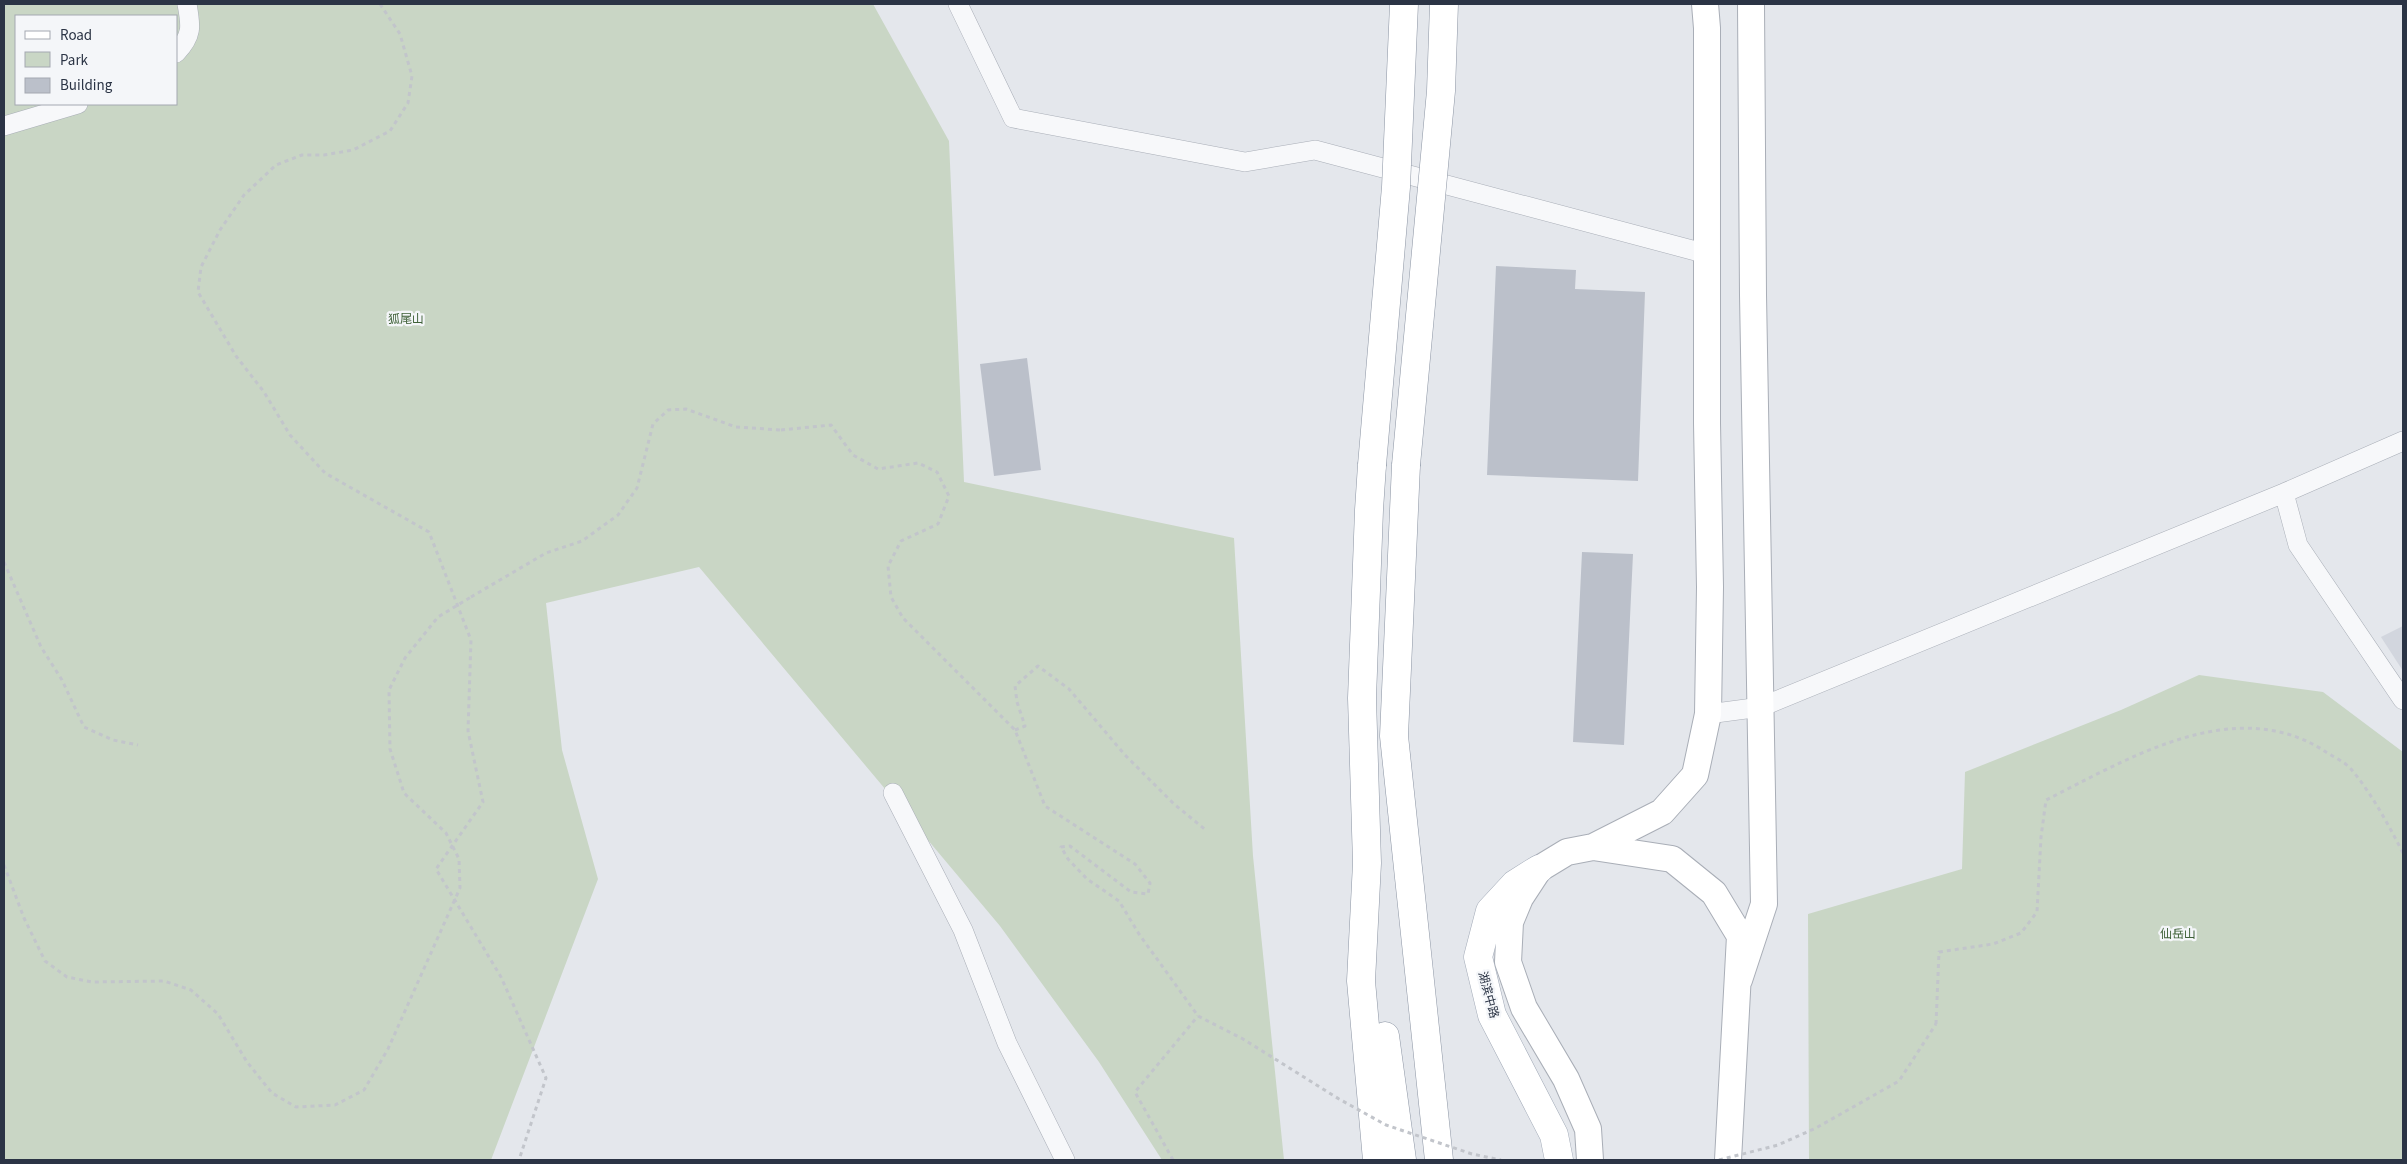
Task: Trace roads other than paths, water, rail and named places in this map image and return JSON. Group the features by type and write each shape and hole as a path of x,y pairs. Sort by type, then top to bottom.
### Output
{"main road":[{"path":"1377,1160 1362,981 1367,863 1362,698 1368,510 1396,187 1404,4"},
{"path":"1440,1160 1394,736 1406,465 1441,91 1444,4"},
{"path":"1590,1160 1588,1129 1566,1080 1524,1008 1508,962 1510,922 1520,898 1539,869 1567,852 1593,847 1662,812 1695,775 1708,714 1710,587 1707,423 1708,28 1705,4"},
{"path":"1739,980 1764,904 1753,295 1751,4"},
{"path":"1593,847 1672,859 1714,893 1740,936 1728,1160"},
{"path":"1367,863 1392,1100 1402,1160"},
{"name":"湖滨中路","path":"1539,869 1515,884 1490,912 1478,958 1492,1015 1554,1135 1558,1160"},
{"path":"1732,1096 1739,1160"}],"street":[{"path":"178,51 183,46 191,28 187,4"},
{"path":"958,4 1013,118 1245,162 1315,150 1707,254"},
{"path":"4,126 75,105"},
{"path":"1708,714 1760,707 2284,493 2403,440"},
{"path":"2284,493 2298,545 2403,700"},
{"path":"893,793 963,930 1007,1043 1065,1160"}],"park label":[{"name":"狐尾山","path":"406,319"},
{"name":"仙岳山","path":"2178,934"}]}
